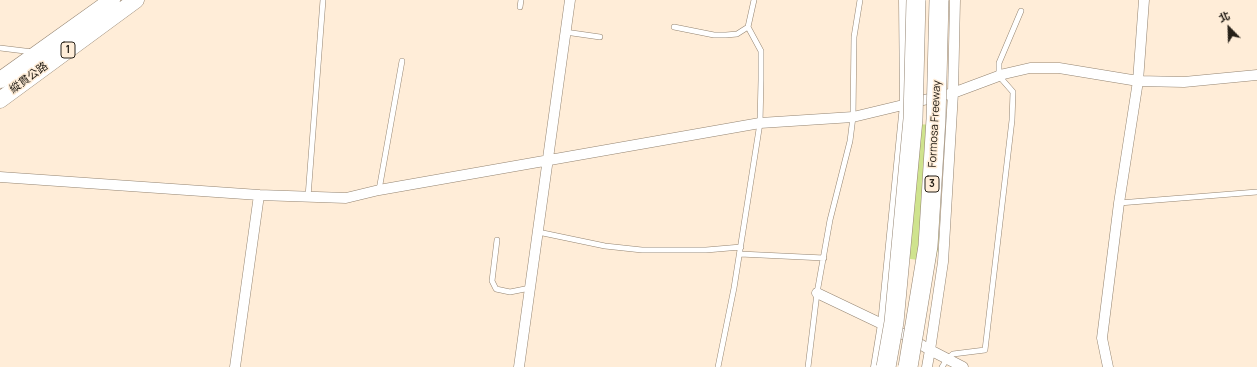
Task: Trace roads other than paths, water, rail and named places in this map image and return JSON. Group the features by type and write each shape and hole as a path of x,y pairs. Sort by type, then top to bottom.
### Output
{"highway":[{"name":"Formosa Freeway","path":"886,367 894,322 913,118 916,0"},
{"name":"Formosa Freeway","path":"908,367 928,246 936,119 939,0"}],"main road":[{"name":"縱貫公路","path":"0,100 38,52 112,0"},
{"name":"縱貫公路","path":"0,80 22,74 136,0"}],"street":[{"path":"519,367 570,0"},
{"path":"876,367 884,324 904,105 904,0"},
{"path":"927,367 943,262 953,93 956,0"},
{"path":"1108,367 1102,338 1118,204 1138,81 1144,0"},
{"path":"0,177 308,197 346,198 379,190 547,159 760,122 853,117 953,93 999,76 1030,68 1059,68 1138,81 1184,82 1257,75"},
{"path":"235,367 259,194"},
{"path":"817,293 884,324 930,350 944,363 963,367"}],"lane":[{"path":"308,197 323,0"},
{"path":"520,7 521,0"},
{"path":"718,367 740,254 760,122 761,52 748,28 754,0"},
{"path":"808,367 817,293 830,220 850,141 853,117 854,37 860,0"},
{"path":"944,363 953,354 985,350 1012,120 1013,92 999,76 999,63 1021,11"},
{"path":"674,27 714,35 737,34 748,28"},
{"path":"565,32 600,37"},
{"path":"0,48 38,52"},
{"path":"379,190 402,61"},
{"path":"1118,204 1257,192"},
{"path":"537,232 605,246 642,250 706,250 741,247"},
{"path":"497,240 492,281 496,289 510,292 530,288"},
{"path":"740,254 824,258"}]}
